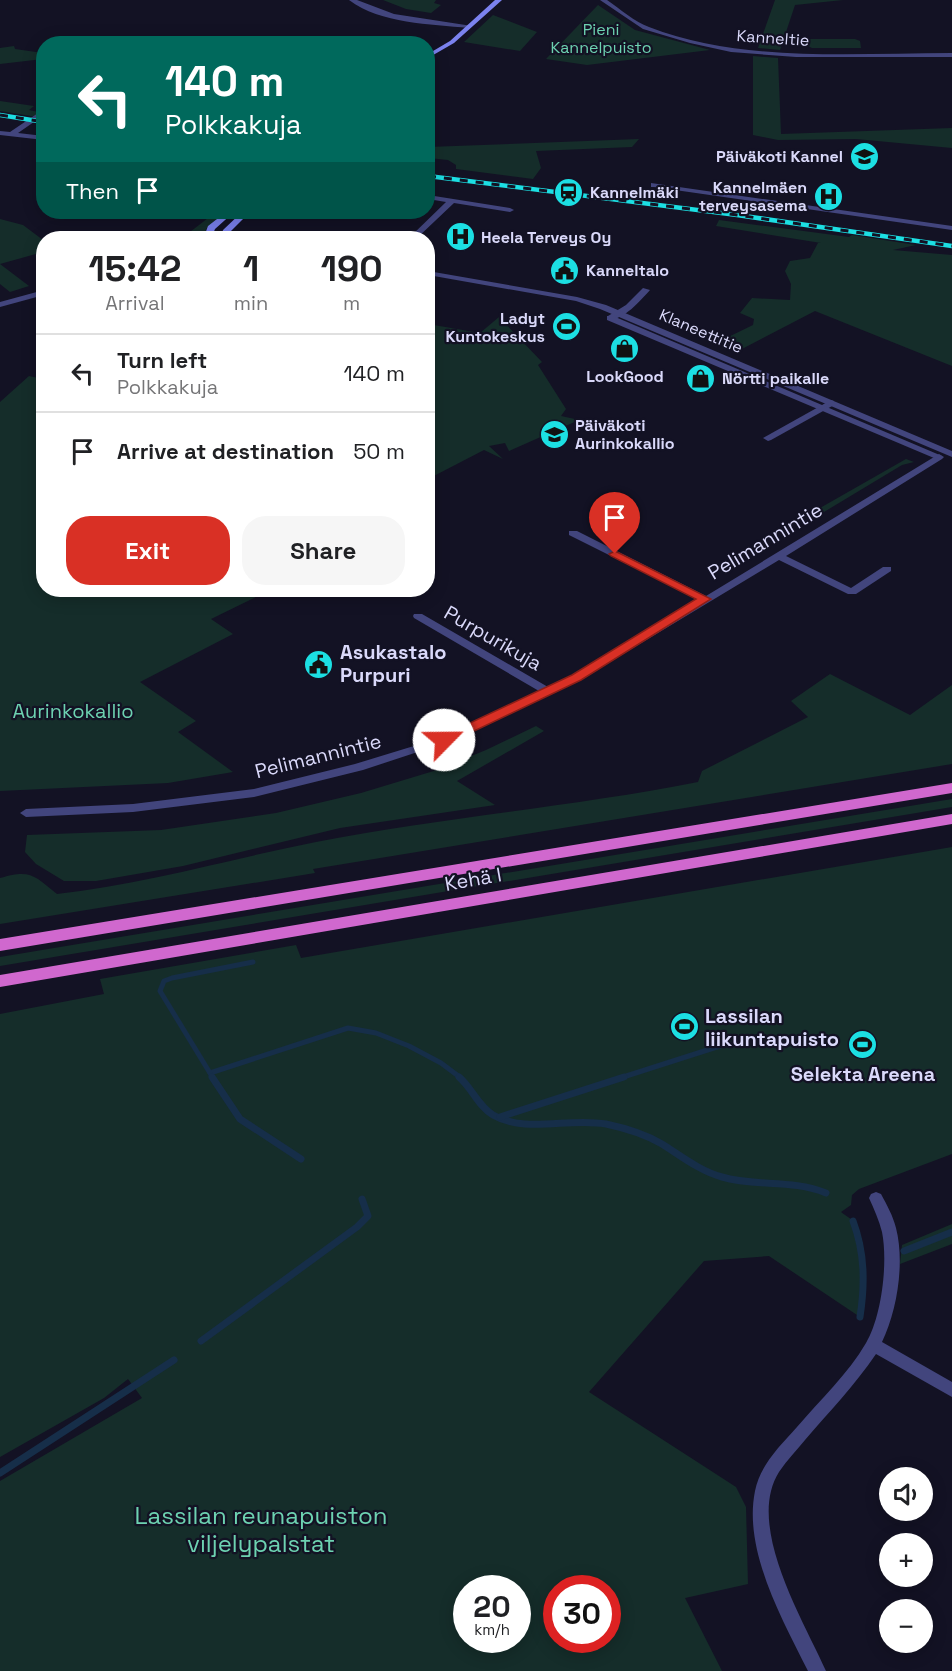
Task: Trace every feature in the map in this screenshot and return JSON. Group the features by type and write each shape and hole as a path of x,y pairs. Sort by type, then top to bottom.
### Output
{"highway":[{"name":"Kehä I","path":"0,945 952,788"},
{"name":"Kehä I","path":"0,981 952,819"}],"main road":[{"path":"435,52 452,42 499,0"},
{"path":"210,231 222,219"},
{"path":"227,231 239,219"}],"street":[{"path":"352,0 370,11 385,15 469,26"},
{"name":"Kanneltie","path":"603,0 645,28 692,42 731,50 796,55 952,55"},
{"path":"13,133 36,117"},
{"path":"0,133 36,137"},
{"path":"654,185 952,228"},
{"path":"435,199 510,210"},
{"path":"435,217 452,201"},
{"path":"420,231 433,219"},
{"name":"Klaneettitie","path":"435,274 577,299 620,313 831,403 939,453"},
{"name":"Klaneettitie","path":"435,281 572,305 611,318 821,408 939,453"},
{"path":"611,318 646,290"},
{"path":"0,305 36,294"},
{"path":"768,438 831,403"},
{"name":"Pelimannintie","path":"26,813 178,803 254,792 321,778 444,740 549,692 778,556 939,453 952,441"},
{"name":"Pelimannintie","path":"939,453 952,454"},
{"path":"573,533 705,599"},
{"path":"778,556 852,592 888,569"},
{"name":"Purpurikuja","path":"418,616 549,692"},
{"path":"817,1671 774,1578 765,1540 762,1510 764,1490 774,1464 873,1345 886,1303 892,1248 886,1218 876,1198"},
{"path":"873,1345 952,1390"}],"green space":[{"path":"383,0 436,0 434,3 441,5 431,13 406,9"},
{"path":"775,0 843,0 795,5 780,50 758,48"},
{"name":"Pieni Kannelpuisto","path":"598,5 635,30 710,50 587,65 546,59"},
{"path":"493,15 537,32 520,51 464,42"},
{"path":"855,39 860,41 861,48 812,48 808,46 807,40"},
{"path":"14,46 15,49 36,52 36,60 0,64 0,48"},
{"path":"753,56 778,58 781,134 952,128 952,148 856,139 778,140 753,135"},
{"path":"0,101 34,106 29,110 36,112 36,117 0,111"},
{"path":"639,139 632,147 536,151 541,168 533,179 456,169 456,165 448,160 435,159 435,147"},
{"path":"0,219 23,225 36,235 36,254 0,264"},
{"path":"207,219 217,219 206,231 191,231"},
{"path":"719,220 849,237 852,235 916,245 893,250 952,255 952,366 815,311 740,350 720,341 753,325 754,319 740,313 752,298 790,300 791,284 785,271 790,261 810,258 818,243 821,243 716,226"},
{"path":"0,264 29,286 10,292 0,284"},
{"path":"499,317 542,362 538,365 566,409 561,416 579,420 509,451 505,443 489,446 503,459 484,450 435,475 435,325 480,333"},
{"name":"Aurinkokallio","path":"29,376 36,378 36,597 256,597 211,619 233,634 140,682 196,721 178,732 233,772 168,783 0,791 0,402"},
{"path":"906,459 914,462 902,465 819,515 813,512"},
{"path":"830,674 910,715 952,685 952,764 313,869 315,873 0,924 0,878 10,875 25,874 37,878 57,894 90,890 364,833 651,791 698,782 702,771 808,717 791,701"},
{"path":"536,726 544,731 457,781 495,805 340,828 183,866 96,881 64,881 36,864 25,852 27,835 161,830 276,813 361,793 437,770"},
{"path":"952,799 952,807 0,966 0,957"},
{"name":"Lassilan reunapuiston viljelypalstat","path":"952,847 952,1154 859,1189 852,1195 851,1205 841,1212 852,1220 862,1240 865,1267 860,1317 769,1256 704,1261 589,1392 736,1487 746,1507 748,1584 685,1598 722,1671 0,1671 0,1481 142,1398 128,1379 104,1398 0,1457 0,1014 104,994 100,979 296,945 301,958"},
{"path":"952,1224 952,1244 900,1264 902,1245"}],"waterway":[{"path":"213,1078 160,991 164,981 172,978 253,962"},
{"path":"210,1073 348,1028 376,1033 409,1046 441,1063 461,1078"},
{"path":"620,1078 720,1046"},
{"path":"212,1077 240,1119 301,1159"},
{"path":"459,1077 488,1111 506,1121 534,1124 577,1122 606,1124 649,1137 698,1167 722,1177 748,1182 787,1184 826,1193"},
{"path":"500,1117 624,1077"},
{"path":"201,1341 357,1227 368,1216 362,1199"},
{"path":"853,1221 860,1245 863,1269 860,1317"},
{"path":"904,1251 952,1232"},
{"path":"0,1473 174,1360"}],"railway":[{"path":"0,115 36,121"},
{"path":"435,177 737,215 952,246"}],"place":[{"name":"Päiväkoti Kannel","path":"864,156"},
{"name":"Kannelmäki","path":"569,192"},
{"name":"Kannelmäen terveysasema","path":"828,196"},
{"name":"Heela Terveys Oy","path":"460,237"},
{"name":"Kanneltalo","path":"565,270"},
{"name":"Ladyt Kuntokeskus","path":"566,327"},
{"name":"LookGood","path":"625,348"},
{"name":"Nörtti paikalle","path":"701,378"},
{"name":"Päiväkoti Aurinkokallio","path":"554,434"},
{"name":"Asukastalo Purpuri","path":"319,664"},
{"name":"Lassilan liikuntapuisto","path":"684,1027"},
{"name":"Selekta Areena","path":"863,1044"}],"route":[{"path":"444,740 576,678 705,599 615,554"}]}
